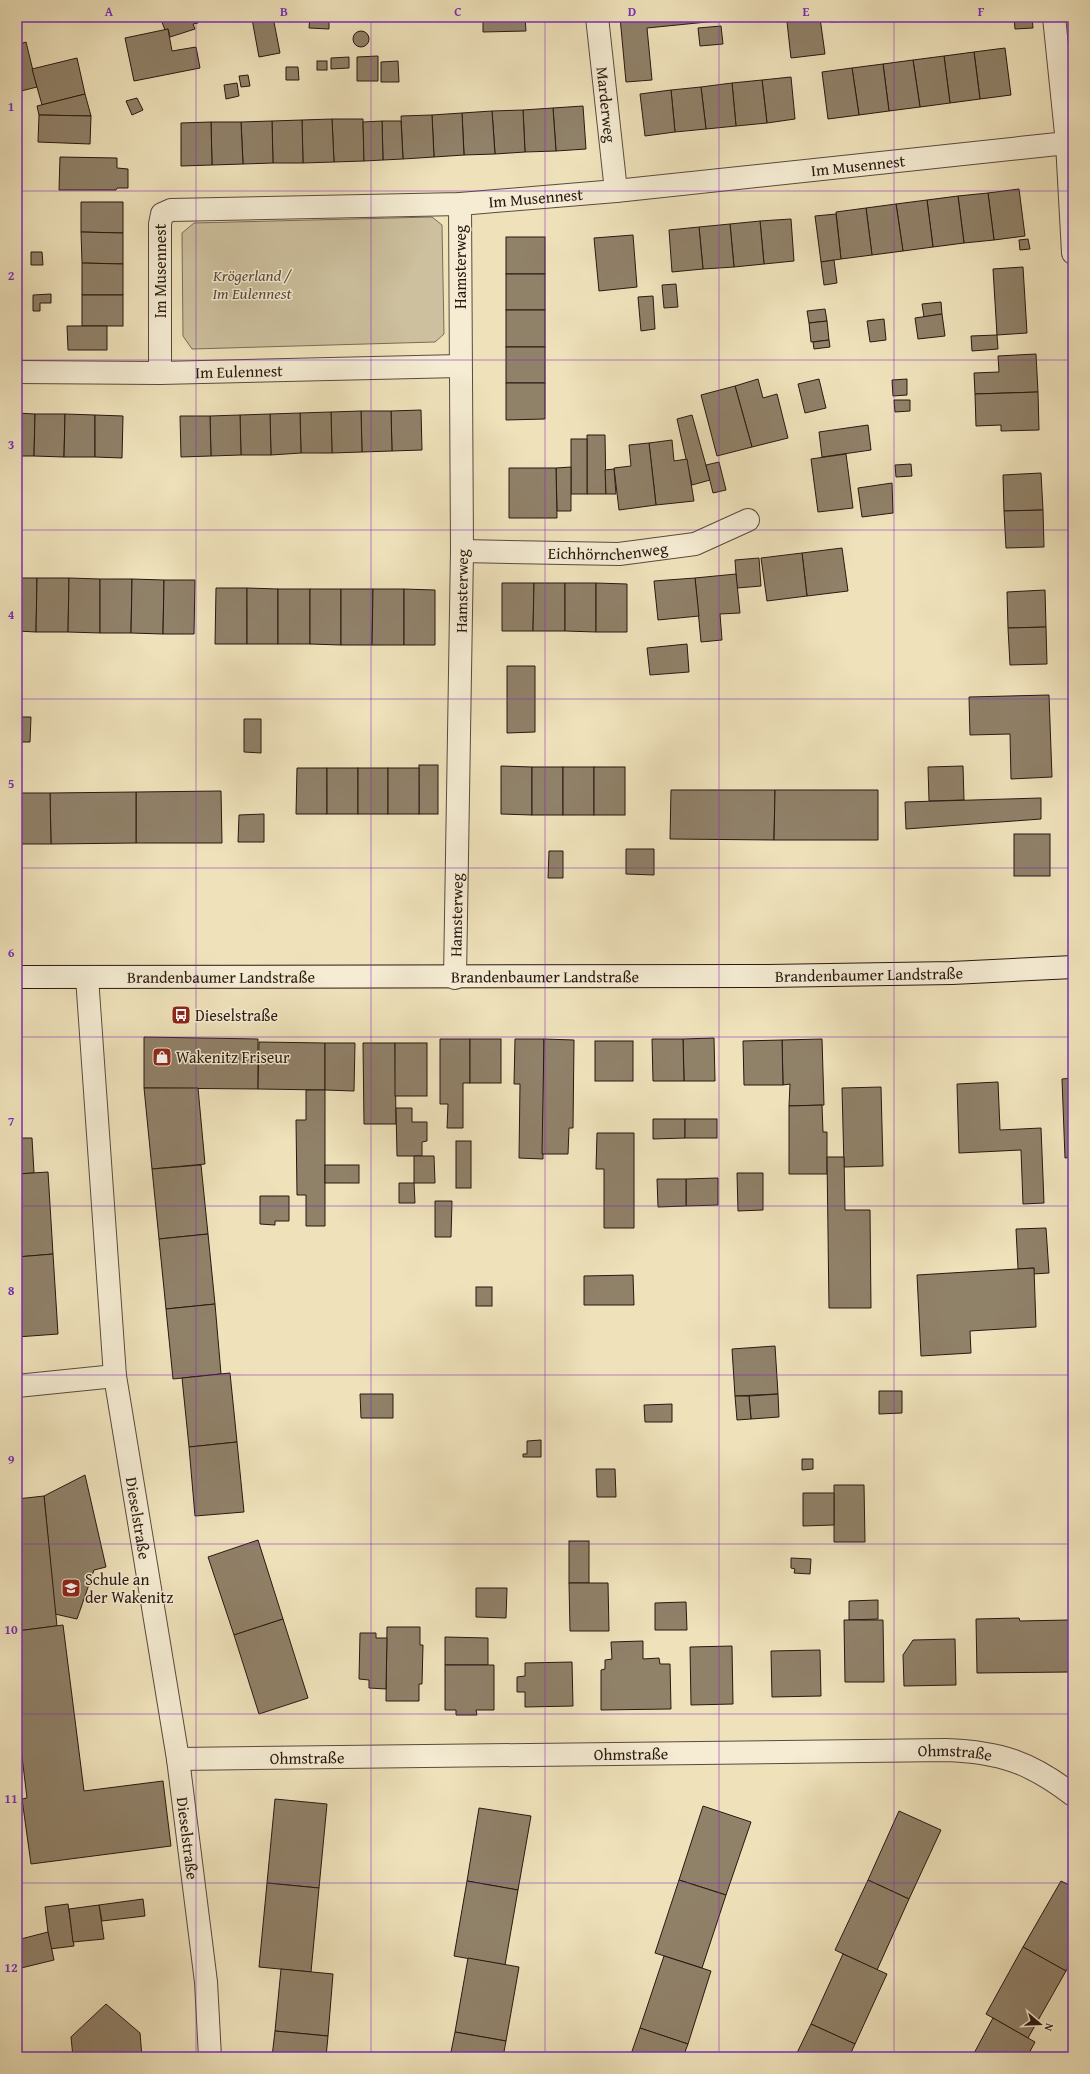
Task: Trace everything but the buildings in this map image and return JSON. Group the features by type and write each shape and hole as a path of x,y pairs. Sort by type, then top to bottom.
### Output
{"street":[{"name":"Marderweg","path":"597,17 616,191"},
{"path":"1054,17 1067,143 1073,253"},
{"name":"Im Musennest","path":"160,373 160,224 162,214 171,210 460,204 616,191 1067,143"},
{"name":"Hamsterweg","path":"455,978 462,551 460,204"},
{"name":"Im Eulennest","path":"17,372 160,373 460,366"},
{"name":"Eichhörnchenweg","path":"462,551 619,554 695,544 748,520"},
{"name":"Brandenbaumer Landstraße","path":"17,977 205,976 455,978 768,976 952,972 1073,966"},
{"name":"Dieselstraße","path":"87,977 115,1376 178,1759 206,1982 210,2057"},
{"path":"17,1386 115,1376"},
{"name":"Ohmstraße","path":"178,1759 946,1750 978,1751 1011,1759 1036,1770 1073,1796"}],"green space":[{"name":"Krögerland / Im Eulennest","path":"432,217 442,225 444,334 435,342 192,349 183,336 182,233 194,223"}],"place":[{"name":"Dieselstraße","path":"181,1015"},
{"name":"Wakenitz Friseur","path":"162,1057"},
{"name":"Schule an der Wakenitz","path":"71,1588"}]}
